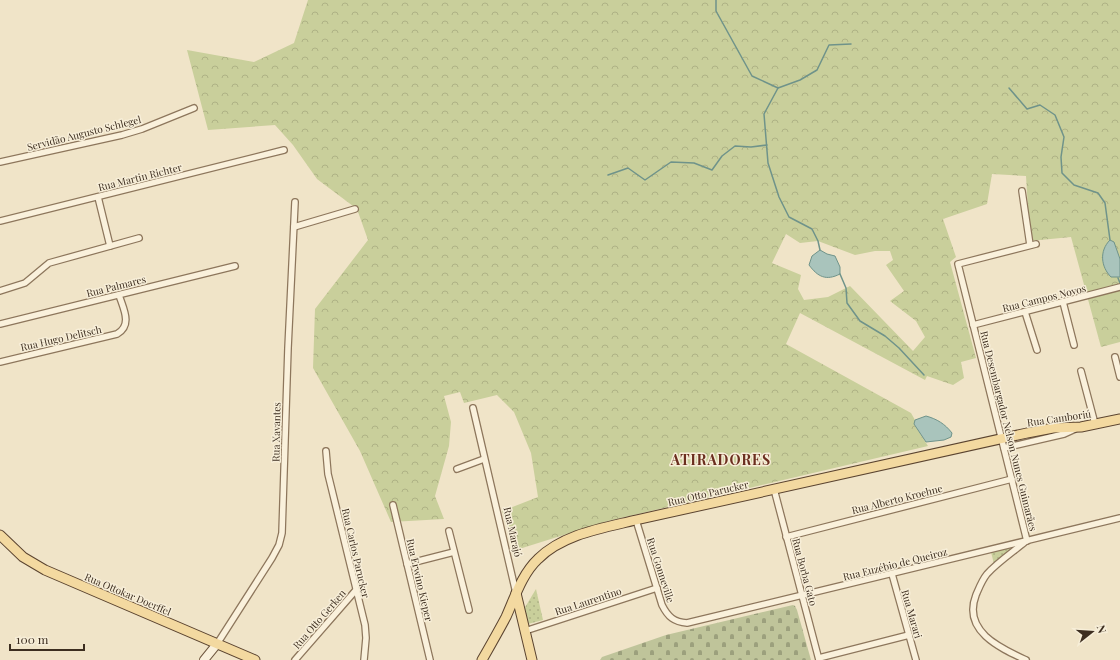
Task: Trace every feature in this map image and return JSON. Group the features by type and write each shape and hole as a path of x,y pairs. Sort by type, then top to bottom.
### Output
{"main road":[{"name":"Rua Camboriú","path":"1003,443 1046,429 1081,427 1120,418"},
{"name":"Rua Otto Parucker","path":"482,660 532,565 550,549 583,534 636,520 774,489 1003,443"},
{"name":"Rua Ottokar Doerffel","path":"0,535 23,557 45,570 255,660"},
{"name":"Rua Marajó","path":"516,593 532,660"},
{"path":"505,618 508,615 514,614 522,619"}],"street":[{"name":"Servidão Augusto Schlegel","path":"0,162 122,135 142,129 194,108"},
{"name":"Rua Martin Richter","path":"0,221 284,150"},
{"name":"Rua Desembargador Nelson Nunes Guimarães","path":"1022,191 1033,244 958,264 1027,541 984,577 972,608 977,624 990,641 1026,660"},
{"path":"98,197 110,246"},
{"name":"Rua Xavantes","path":"217,644 272,558 279,545 282,533 288,348 295,202"},
{"path":"294,228 355,209"},
{"path":"0,290 25,283 49,264 139,238"},
{"name":"Rua Palmares","path":"0,324 236,266"},
{"name":"Rua Campos Novos","path":"973,325 1120,287"},
{"name":"Rua Hugo Delitsch","path":"0,362 118,334 125,328 125,316 119,295"},
{"path":"1063,302 1074,345"},
{"path":"1025,312 1037,350"},
{"path":"1115,357 1120,377"},
{"path":"1081,371 1095,424"},
{"name":"Rua Marajó","path":"473,408 516,593"},
{"name":"Rua Carlos Parucker","path":"326,451 328,474 366,632 364,660"},
{"path":"457,469 484,459"},
{"name":"Rua Alberto Kroehne","path":"786,537 1012,479"},
{"name":"Rua Borba Gato","path":"774,489 819,659"},
{"name":"Rua Erwino Kieper","path":"393,505 430,660"},
{"name":"Rua Euzébio de Queiroz","path":"675,621 694,622 1120,518"},
{"name":"Rua Gonneville","path":"636,520 666,612 669,617 675,621"},
{"path":"449,531 469,610"},
{"path":"407,564 454,552"},
{"name":"Rua Marari","path":"892,574 916,660"},
{"name":"Rua Laurentino","path":"525,631 657,588"},
{"name":"Rua Otto Gerken","path":"295,660 356,590"},
{"path":"819,659 909,635"},
{"path":"204,660 217,644"}],"green space":[{"path":"308,0 1120,0 1120,342 1101,347 1071,237 1030,241 1026,176 992,174 987,204 943,219 956,257 950,262 976,358 961,362 964,378 953,385 927,376 925,380 800,313 786,344 911,413 915,420 914,424 928,446 608,521 516,550 502,511 538,497 531,453 514,412 497,395 464,403 460,392 444,396 451,422 449,446 435,496 444,519 391,522 360,451 313,368 315,309 368,240 357,209 317,179 293,145 275,125 208,130 187,50 254,62 294,43","holes":["786,234 800,243 818,241 855,255 875,251 890,251 893,260 886,265 904,291 890,301 916,321 925,337 913,351 850,286 828,297 804,300 798,289 801,275 772,263"]},
{"path":"1018,545 994,564 991,552"},
{"path":"536,589 543,620 528,624 524,609"},
{"path":"793,605 797,610 811,660 600,660 602,657 666,635"}],"water":[{"path":"1110,240 1114,242 1120,259 1120,277 1111,277 1103,264 1104,249"},
{"path":"820,250 835,256 840,267 840,274 831,277 823,277 812,269 809,265 812,256"},
{"path":"926,416 944,424 952,433 951,437 944,440 926,442 914,424 915,420"}],"waterway":[{"path":"716,0 716,11 752,76 778,88"},
{"path":"820,250 818,241 812,229 789,217 779,197 768,163 764,114 778,88 800,80 817,70 829,45 851,44"},
{"path":"1009,88 1027,109 1040,105 1055,115 1064,137 1061,157 1062,173 1074,185 1098,193 1105,203 1110,240"},
{"path":"608,175 628,168 645,180 671,162 694,163 712,170 722,156 735,146 751,147 767,145"},
{"path":"840,274 846,288 847,303 860,321 885,336 899,348 924,375"},
{"path":"1118,278 1120,283"}],"district":[{"name":"ATIRADORES","path":"721,459"}]}
